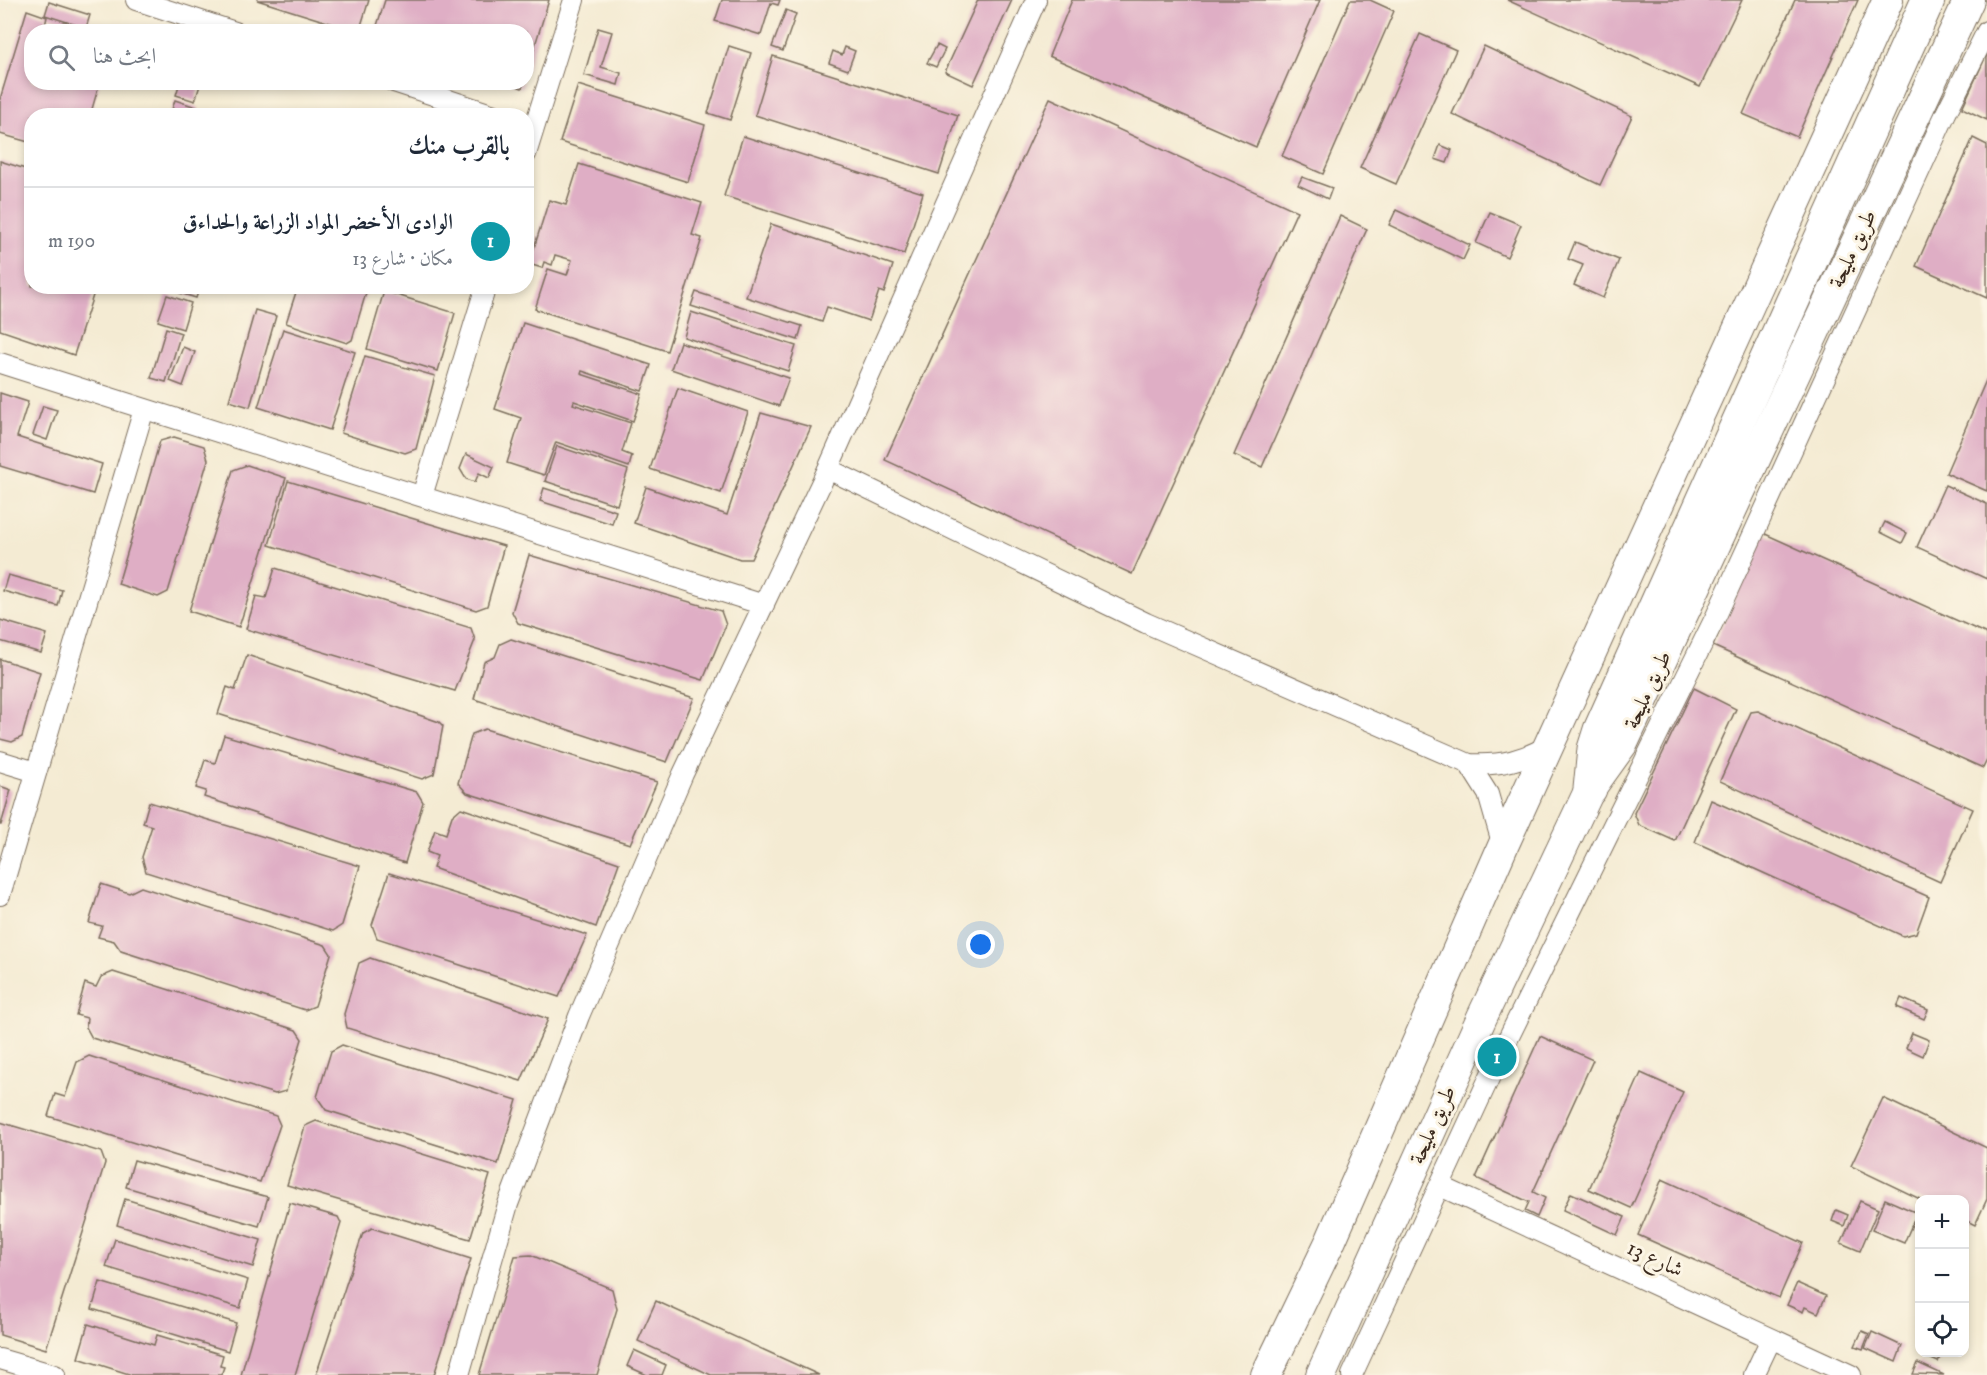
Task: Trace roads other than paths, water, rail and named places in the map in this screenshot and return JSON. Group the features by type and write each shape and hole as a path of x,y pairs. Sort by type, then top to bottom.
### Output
{"highway":[{"path":"1590,789 1594,749 1600,730 1928,0"}],"main road":[{"path":"1266,1375 1331,1240 1503,846 1888,0"},
{"name":"طريق مليحة","path":"1321,1375 1482,1017 1590,789 1623,743 1969,0"}],"street":[{"path":"136,0 167,5 215,24"},
{"path":"534,117 574,0"},
{"path":"459,1375 508,1204 548,1095 683,774 828,469 1036,0"},
{"path":"1352,1375 1497,1060 1716,616 1946,113 1987,31"},
{"path":"418,90 473,108"},
{"path":"422,496 484,294"},
{"path":"0,363 764,604"},
{"path":"0,895 144,409"},
{"path":"828,469 1146,623 1469,764 1491,765 1512,762 1551,743"},
{"path":"0,761 36,772"},
{"path":"1469,764 1491,803 1503,846"},
{"name":"شارع 13","path":"1440,1186 1851,1375"},
{"path":"1754,1375 1771,1339"},
{"path":"0,1359 55,1375"}],"place":[{"name":"الوادى الأخضر المواد الزراعة والحداءق","path":"1497,1057"}]}
